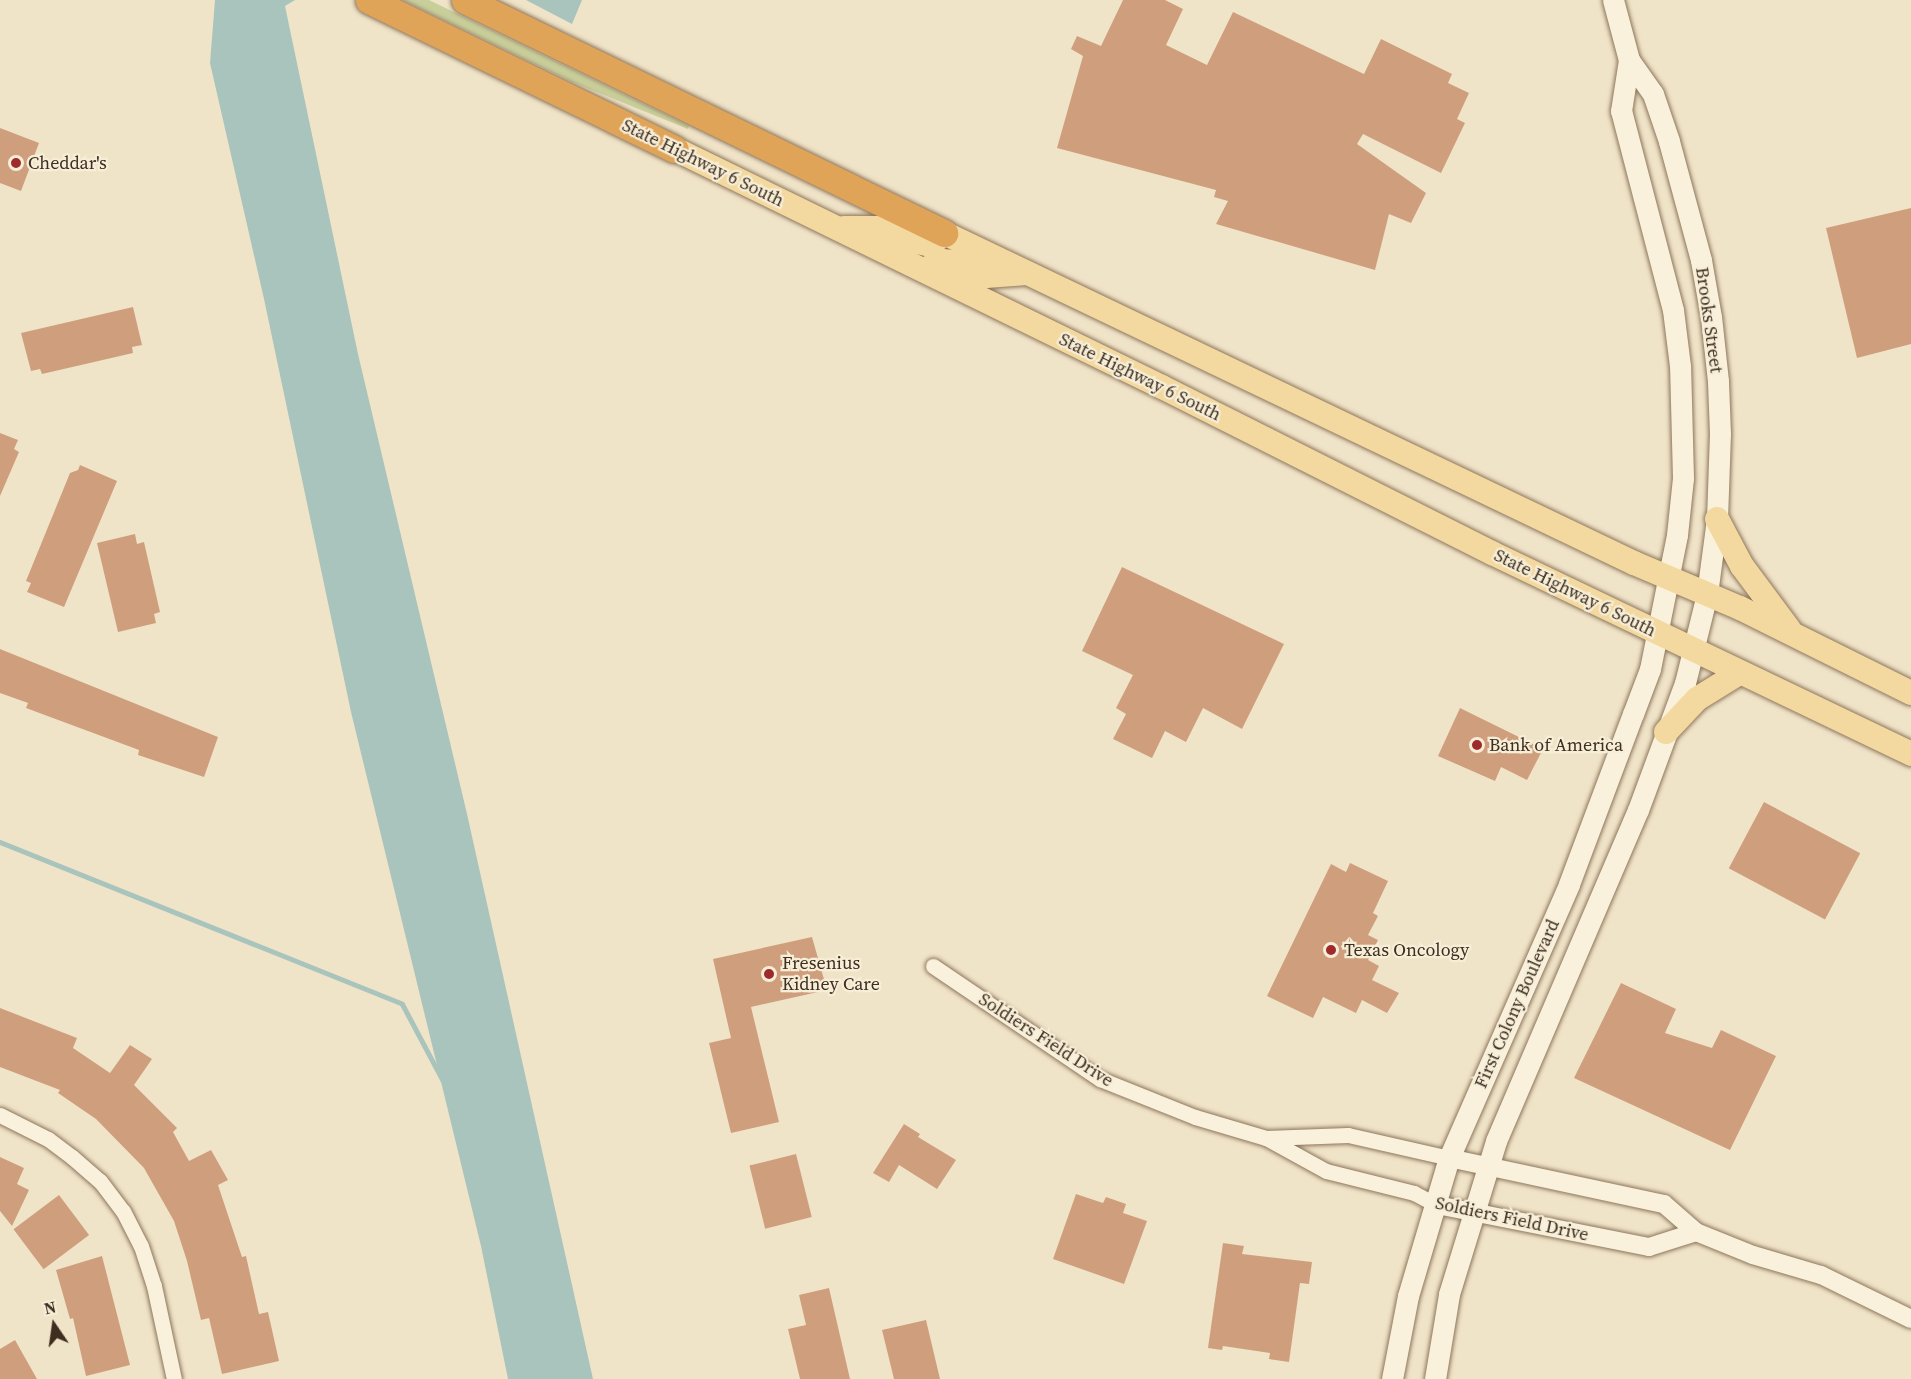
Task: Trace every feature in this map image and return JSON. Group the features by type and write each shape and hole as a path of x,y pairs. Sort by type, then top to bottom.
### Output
{"highway":[{"name":"State Highway 6 South","path":"369,0 675,149"},
{"path":"465,0 944,233"}],"main road":[{"name":"Brooks Street","path":"1614,0 1629,60 1653,94 1669,141 1701,260 1712,317 1720,434 1718,519 1707,594 1695,651"},
{"name":"Brooks Street","path":"1629,60 1621,111 1673,310 1680,366 1683,478 1677,535 1657,633"},
{"name":"State Highway 6 South","path":"675,149 1740,674 1911,754"},
{"path":"836,228 885,228 913,241 931,245 944,233 1669,578 1792,633 1911,693"},
{"path":"924,270 942,261 956,262 986,276 1027,273"},
{"path":"1718,519 1742,566 1792,633"},
{"name":"First Colony Boulevard","path":"1392,1379 1408,1296 1437,1205 1449,1158 1569,884 1650,669 1657,633"},
{"name":"First Colony Boulevard","path":"1435,1379 1449,1294 1473,1213 1509,1108 1581,947 1612,867 1638,810 1695,651"},
{"path":"1666,732 1697,699 1740,674"}],"street":[{"name":"Soldiers Field Drive","path":"933,966 1100,1079 1194,1117 1266,1138 1326,1171 1414,1193 1437,1205 1649,1247 1696,1232"},
{"path":"0,1115 48,1138 72,1156 100,1181 123,1211 141,1246 154,1286 174,1379"},
{"name":"Soldiers Field Drive","path":"1266,1138 1348,1135 1664,1204 1696,1232 1753,1255 1821,1275 1911,1319"}],"green space":[{"path":"403,0 429,0 689,126 688,129 572,82"}],"water":[{"path":"215,0 295,0 285,6 358,354 467,814 593,1379 508,1379 481,1246 351,712 264,299 210,63"},
{"path":"526,0 582,0 572,24"}],"building":[{"path":"1123,0 1165,0 1183,9 1166,45 1207,65 1233,12 1364,74 1381,39 1452,74 1448,83 1469,93 1457,119 1465,123 1441,173 1363,134 1357,144 1426,193 1411,223 1389,214 1375,270 1216,224 1228,201 1214,197 1216,190 1057,148 1083,56 1071,49 1077,36 1101,46"},
{"name":"Cheddar's","path":"0,128 39,143 21,191 0,183"},
{"path":"1911,208 1911,344 1857,358 1826,228"},
{"path":"133,307 142,345 132,347 133,353 42,374 40,369 31,371 21,333"},
{"path":"0,433 18,440 14,449 19,452 0,496"},
{"path":"80,465 117,481 64,607 27,592 31,583 26,581 70,473 78,470"},
{"path":"135,534 137,544 144,542 160,612 154,614 156,623 118,632 97,543"},
{"path":"1122,567 1284,644 1242,729 1203,708 1186,742 1165,731 1152,758 1113,739 1126,714 1116,708 1133,675 1082,651"},
{"path":"0,649 218,737 204,777 138,755 139,750 26,708 28,703 0,693"},
{"name":"Bank of America","path":"1460,708 1543,749 1527,780 1501,767 1495,781 1438,756"},
{"path":"1764,802 1860,853 1825,919 1729,868"},
{"name":"Texas Oncology","path":"1350,863 1388,881 1373,913 1378,916 1368,935 1378,940 1368,960 1379,966 1372,980 1399,993 1387,1013 1362,1000 1356,1013 1323,997 1313,1018 1267,996 1331,864 1346,872"},
{"path":"812,937 827,990 751,1007 779,1122 731,1133 709,1043 731,1038 713,959"},
{"path":"1621,983 1676,1009 1665,1033 1712,1048 1721,1030 1776,1056 1730,1150 1574,1078"},
{"path":"0,1008 77,1038 73,1048 110,1073 130,1045 152,1059 134,1085 177,1128 173,1132 189,1161 211,1150 228,1180 218,1185 242,1257 246,1256 259,1314 268,1312 279,1361 222,1374 209,1318 201,1320 187,1261 174,1221 144,1168 96,1119 58,1093 60,1090 0,1067"},
{"path":"904,1124 920,1134 918,1137 956,1160 937,1189 899,1165 889,1182 873,1173"},
{"path":"796,1154 812,1217 765,1229 749,1166"},
{"path":"0,1157 24,1168 17,1184 29,1190 12,1226 0,1211"},
{"path":"1076,1194 1103,1203 1106,1197 1126,1204 1123,1213 1147,1221 1124,1284 1053,1259"},
{"path":"59,1195 89,1235 44,1269 13,1229"},
{"path":"1223,1243 1244,1246 1242,1254 1312,1262 1309,1284 1300,1283 1289,1362 1269,1359 1270,1353 1223,1346 1222,1350 1208,1348"},
{"path":"102,1256 130,1365 86,1376 73,1318 70,1319 56,1270"},
{"path":"829,1288 850,1379 800,1379 788,1329 806,1325 799,1295"},
{"path":"926,1320 940,1379 894,1379 882,1330"},
{"path":"15,1340 37,1379 0,1379 0,1349"}],"waterway":[{"path":"0,842 402,1004 443,1081"}],"place":[{"name":"Cheddar's","path":"16,163"},
{"name":"Bank of America","path":"1477,745"},
{"name":"Texas Oncology","path":"1331,950"},
{"name":"Fresenius Kidney Care","path":"769,974"}]}
